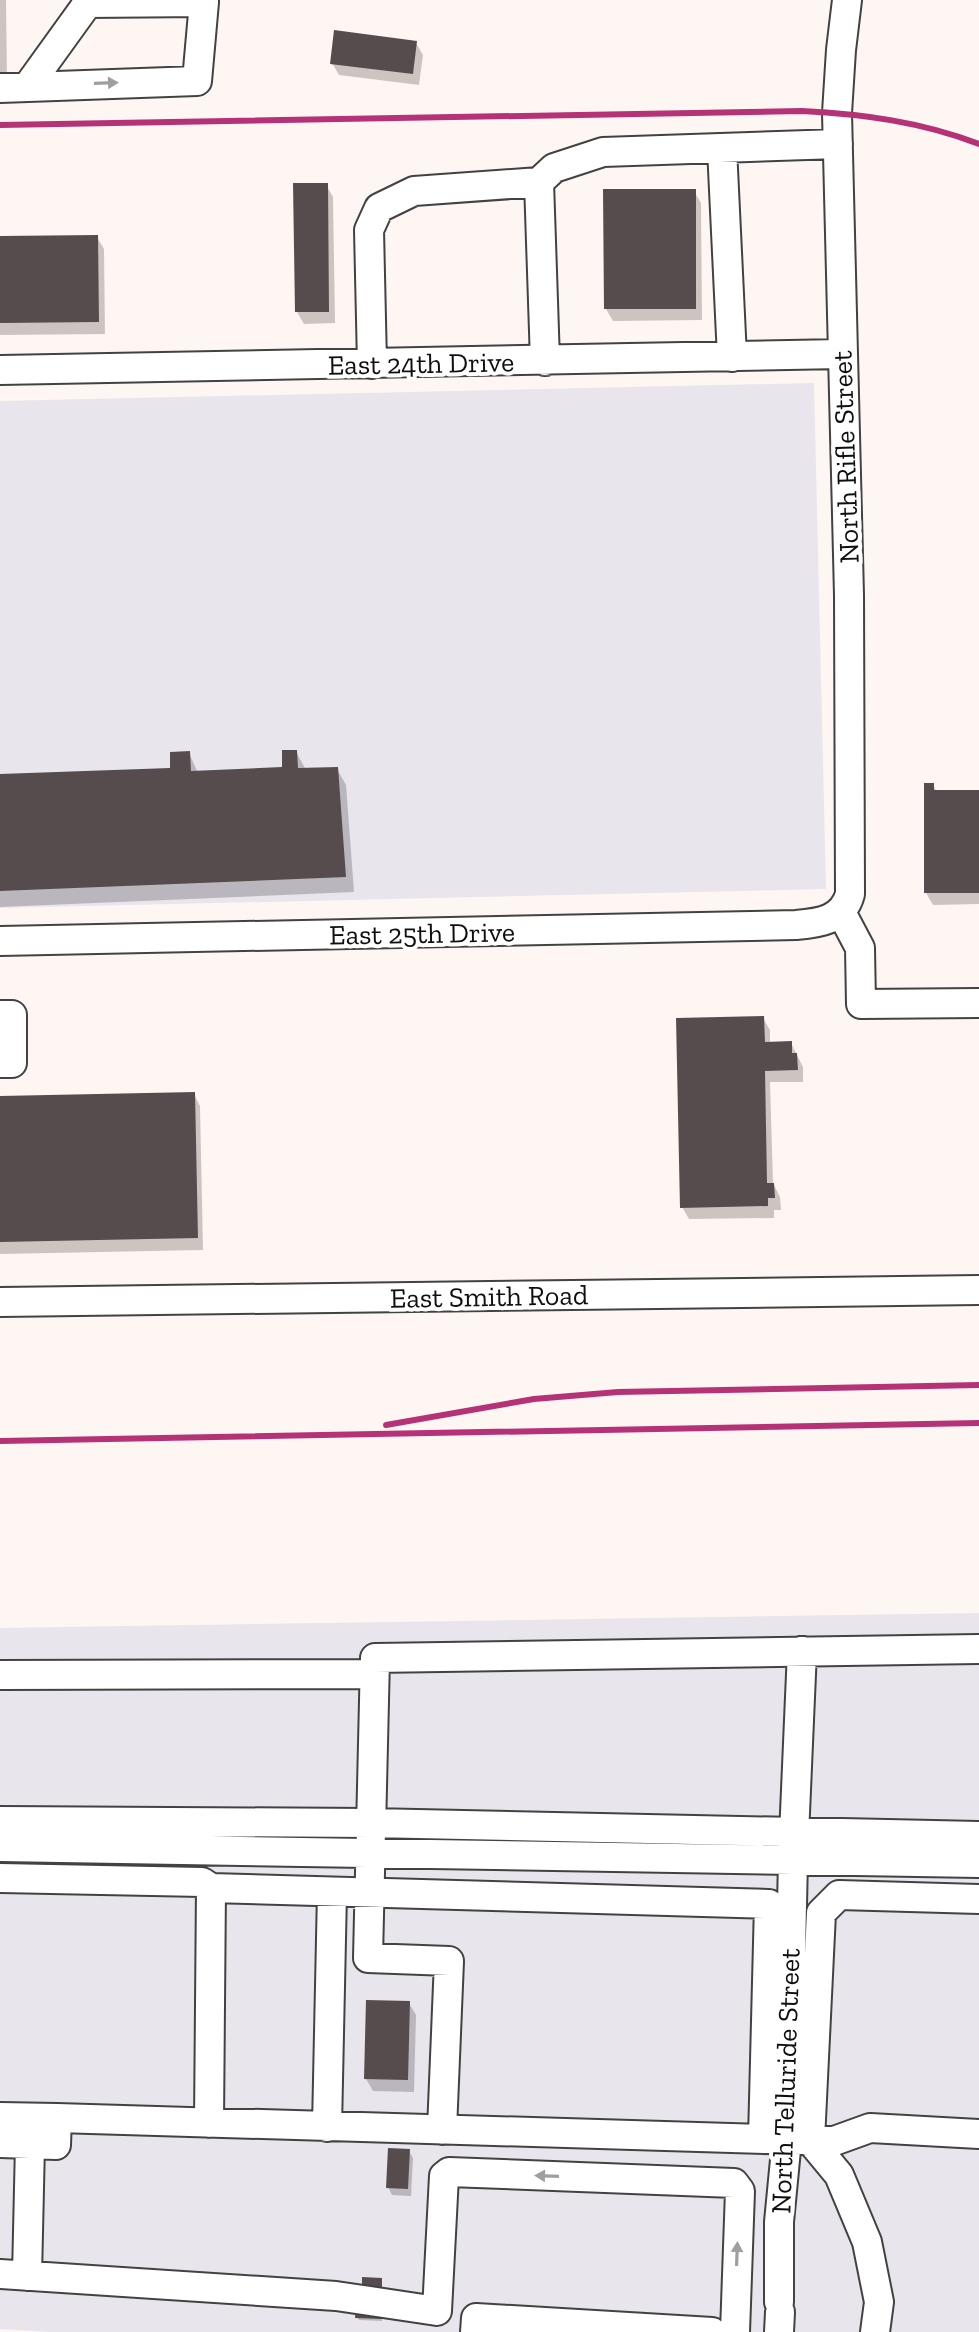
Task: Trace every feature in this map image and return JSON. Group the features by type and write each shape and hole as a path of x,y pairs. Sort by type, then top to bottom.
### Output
{"street":[{"name":"North Rifle Street","path":"841,912 850,894 849,595 838,144 841,50 847,0"},
{"path":"88,2 204,2 197,81 14,87 88,2"},
{"path":"372,364 369,230 379,208 414,191 539,182 554,168 603,152 838,144"},
{"path":"722,148 732,357"},
{"path":"539,182 545,361"},
{"name":"East 24th Drive","path":"0,370 841,354"},
{"path":"841,912 860,948 861,1004 979,1003"},
{"name":"East 25th Drive","path":"0,941 796,925 819,923 841,912"},
{"path":"0,1015 12,1015 12,1063 0,1063"},
{"name":"East Smith Road","path":"0,1302 979,1290"},
{"path":"442,2130 449,1961 368,1958 375,1658 979,1649"},
{"name":"North Telluride Street","path":"780,2315 779,2222 787,2139 802,1651"},
{"path":"0,1675 374,1674"},
{"path":"0,1821 371,1852 794,1846 979,1836"},
{"path":"0,1847 142,1835 371,1823 794,1846 979,1863"},
{"path":"139,1880 142,1835"},
{"path":"0,1878 202,1882 211,1888 769,1904 787,2139"},
{"path":"209,2123 211,1888"},
{"path":"327,2127 332,1892"},
{"path":"787,2139 821,1913 839,1895 979,1899"},
{"path":"0,2117 834,2141 870,2128 979,2134"},
{"path":"0,2143 56,2145 57,2118"},
{"path":"787,2139 839,2175 867,2242 879,2302 875,2332"},
{"path":"30,2144 14,2275 336,2296 437,2311 444,2176 449,2172 734,2183 740,2191 735,2332"},
{"path":"475,2332 476,2318 712,2332"}],"shaded area":[{"path":"814,383 826,889 0,908 0,401"},
{"path":"979,1613 979,2332 50,2332 0,2329 0,1628"}],"building":[{"path":"334,30 417,41 413,74 330,64"},
{"path":"293,183 328,183 329,312 295,312"},
{"path":"603,189 696,189 696,309 604,309"},
{"path":"98,235 99,322 0,323 0,236"},
{"path":"282,750 297,750 298,768 338,767 346,877 0,891 0,774 170,768 170,752 190,751 191,771 282,767"},
{"path":"924,783 934,783 934,790 979,790 979,893 924,893"},
{"path":"764,1016 765,1042 792,1041 792,1053 797,1053 798,1070 765,1071 767,1183 774,1183 775,1198 768,1198 768,1206 680,1208 676,1018"},
{"path":"195,1092 198,1238 0,1242 0,1096"},
{"path":"366,2000 410,2001 408,2080 364,2079"},
{"path":"388,2148 410,2149 408,2189 386,2188"},
{"path":"362,2277 382,2278 382,2319 355,2318 356,2299 362,2299"}],"railway":[{"path":"0,125 802,111 892,120 979,144"},
{"path":"386,1425 534,1399 618,1392 979,1385"},
{"path":"0,1441 979,1423"}]}
